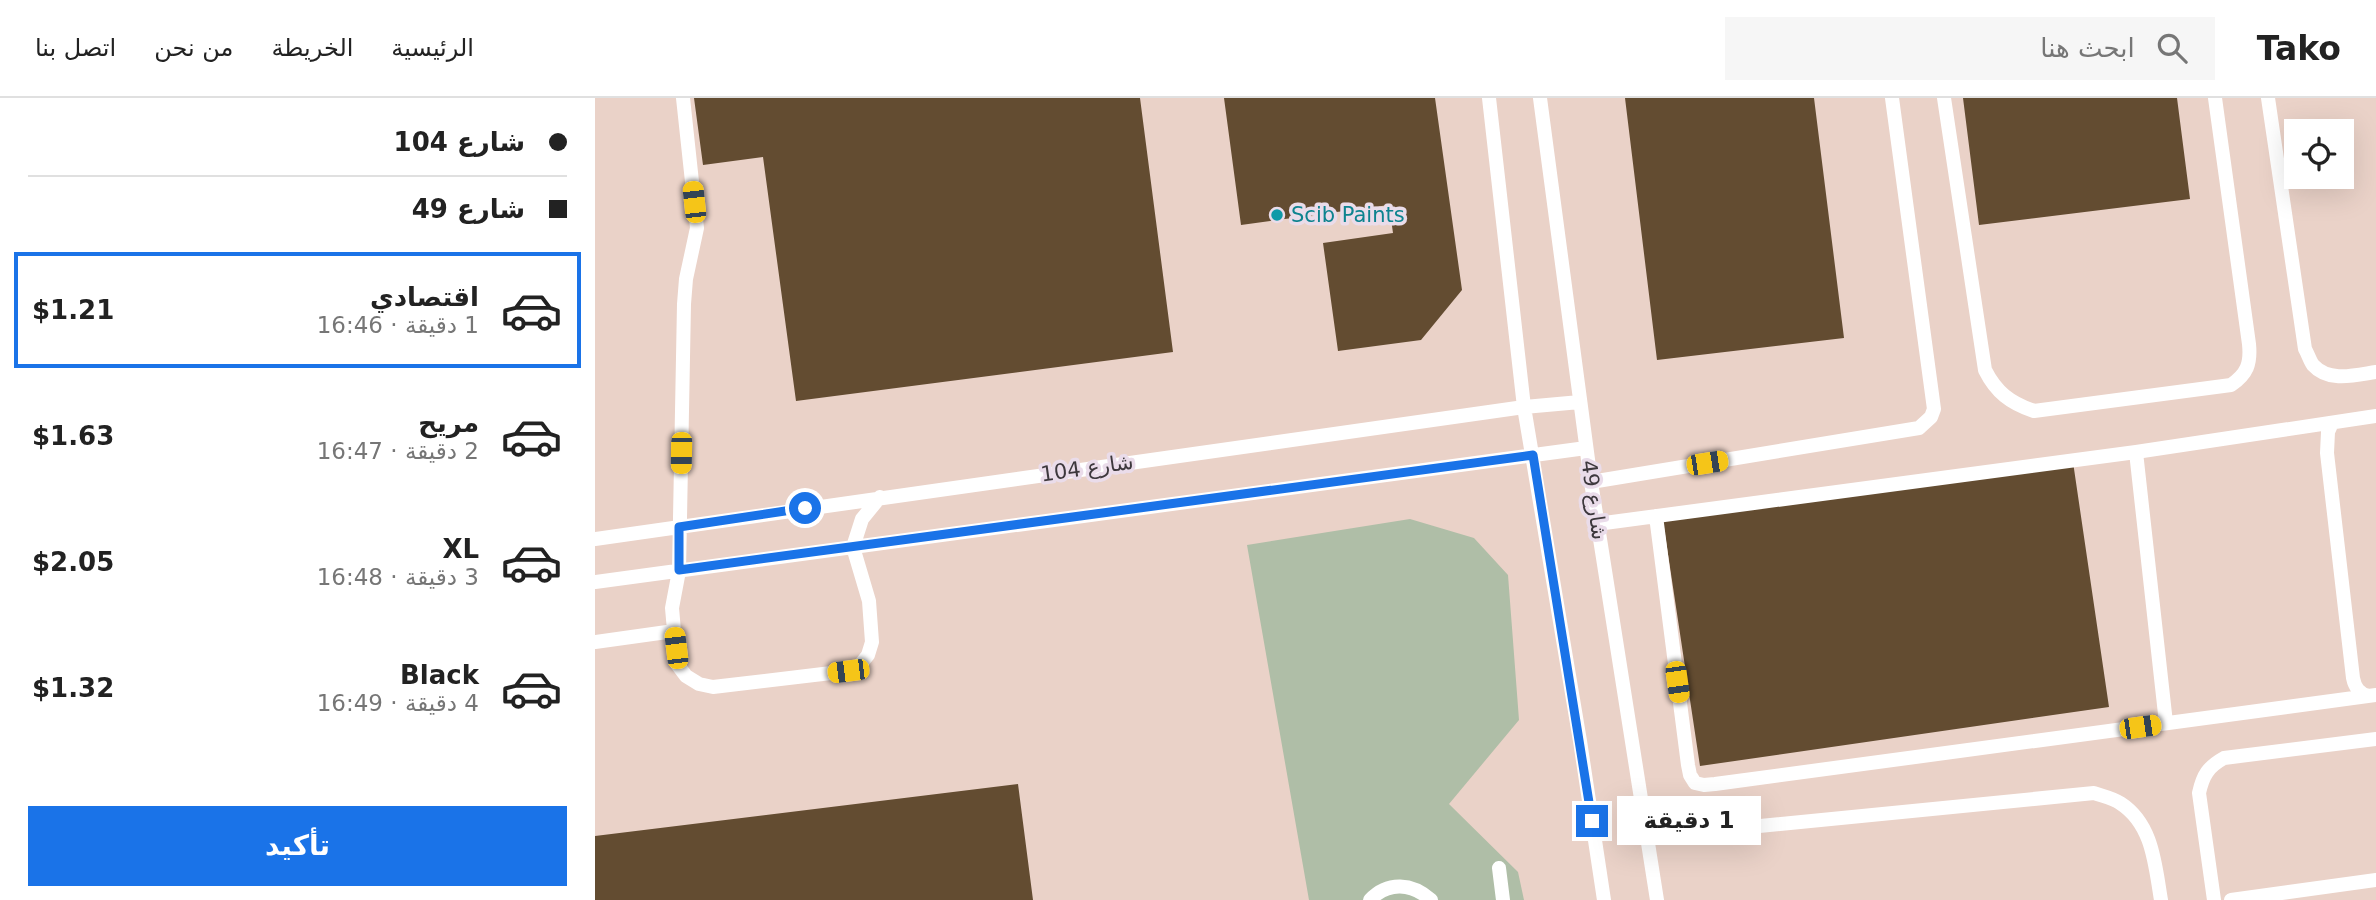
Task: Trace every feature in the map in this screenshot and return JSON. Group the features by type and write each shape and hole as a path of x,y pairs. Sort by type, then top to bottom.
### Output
{"lane":[{"path":"684,98 697,228 686,279 684,304 679,570 672,608 677,664 686,676 699,684 713,687 848,671 860,665 869,655 872,642 869,601 853,547 862,519 880,497"},
{"path":"1489,98 1524,407 1604,900"},
{"name":"شارع 49","path":"1540,98 1586,449 1657,900"},
{"path":"1591,482 1919,428 1931,417 1934,409 1892,98"},
{"path":"1944,98 1985,370 1992,384 2004,397 2018,406 2034,411 2231,386 2248,368 2251,356 2215,98"},
{"path":"2268,98 2305,349 2313,365 2329,375 2347,376 2376,372"},
{"name":"شارع 104","path":"595,539 1524,407 1580,402"},
{"path":"1597,524 2136,452 2376,416"},
{"path":"2332,423 2328,432 2327,453 2353,678 2355,687 2361,693 2372,696"},
{"path":"595,582 1586,449"},
{"path":"2136,452 2166,723"},
{"path":"1656,516 1690,775 1695,783 1715,784 2372,696"},
{"path":"595,642 674,631"},
{"path":"2214,900 2199,793 2202,778 2211,766 2224,758 2376,739"},
{"path":"1649,836 2094,793 2119,802 2138,818 2150,841 2161,900"},
{"path":"1499,868 1503,900"},
{"path":"2231,900 2376,880"},
{"path":"1370,900 1381,890 1404,886 1418,890 1431,900"}],"shaded area":[{"path":"595,98 2376,98 2376,900 595,900"}],"green space":[{"path":"1410,519 1474,538 1508,575 1519,720 1449,804 1518,872 1524,900 1309,900 1247,545"}],"building":[{"path":"694,98 1140,98 1173,352 796,401 763,157 703,165"},
{"name":"Scib Paints","path":"1224,98 1435,98 1462,290 1421,340 1338,351 1323,243 1393,233 1389,205 1241,225"},
{"path":"1625,98 1814,98 1844,338 1657,360"},
{"path":"1963,98 2177,98 2190,199 1979,225"},
{"path":"2073,462 2109,707 1700,766 1663,521"},
{"path":"1018,784 1033,900 595,900 595,836"}],"place":[{"name":"Scib Paints","path":"1277,215"}],"route":[{"path":"805,508 679,527 679,570 1533,455 1592,821"}]}
